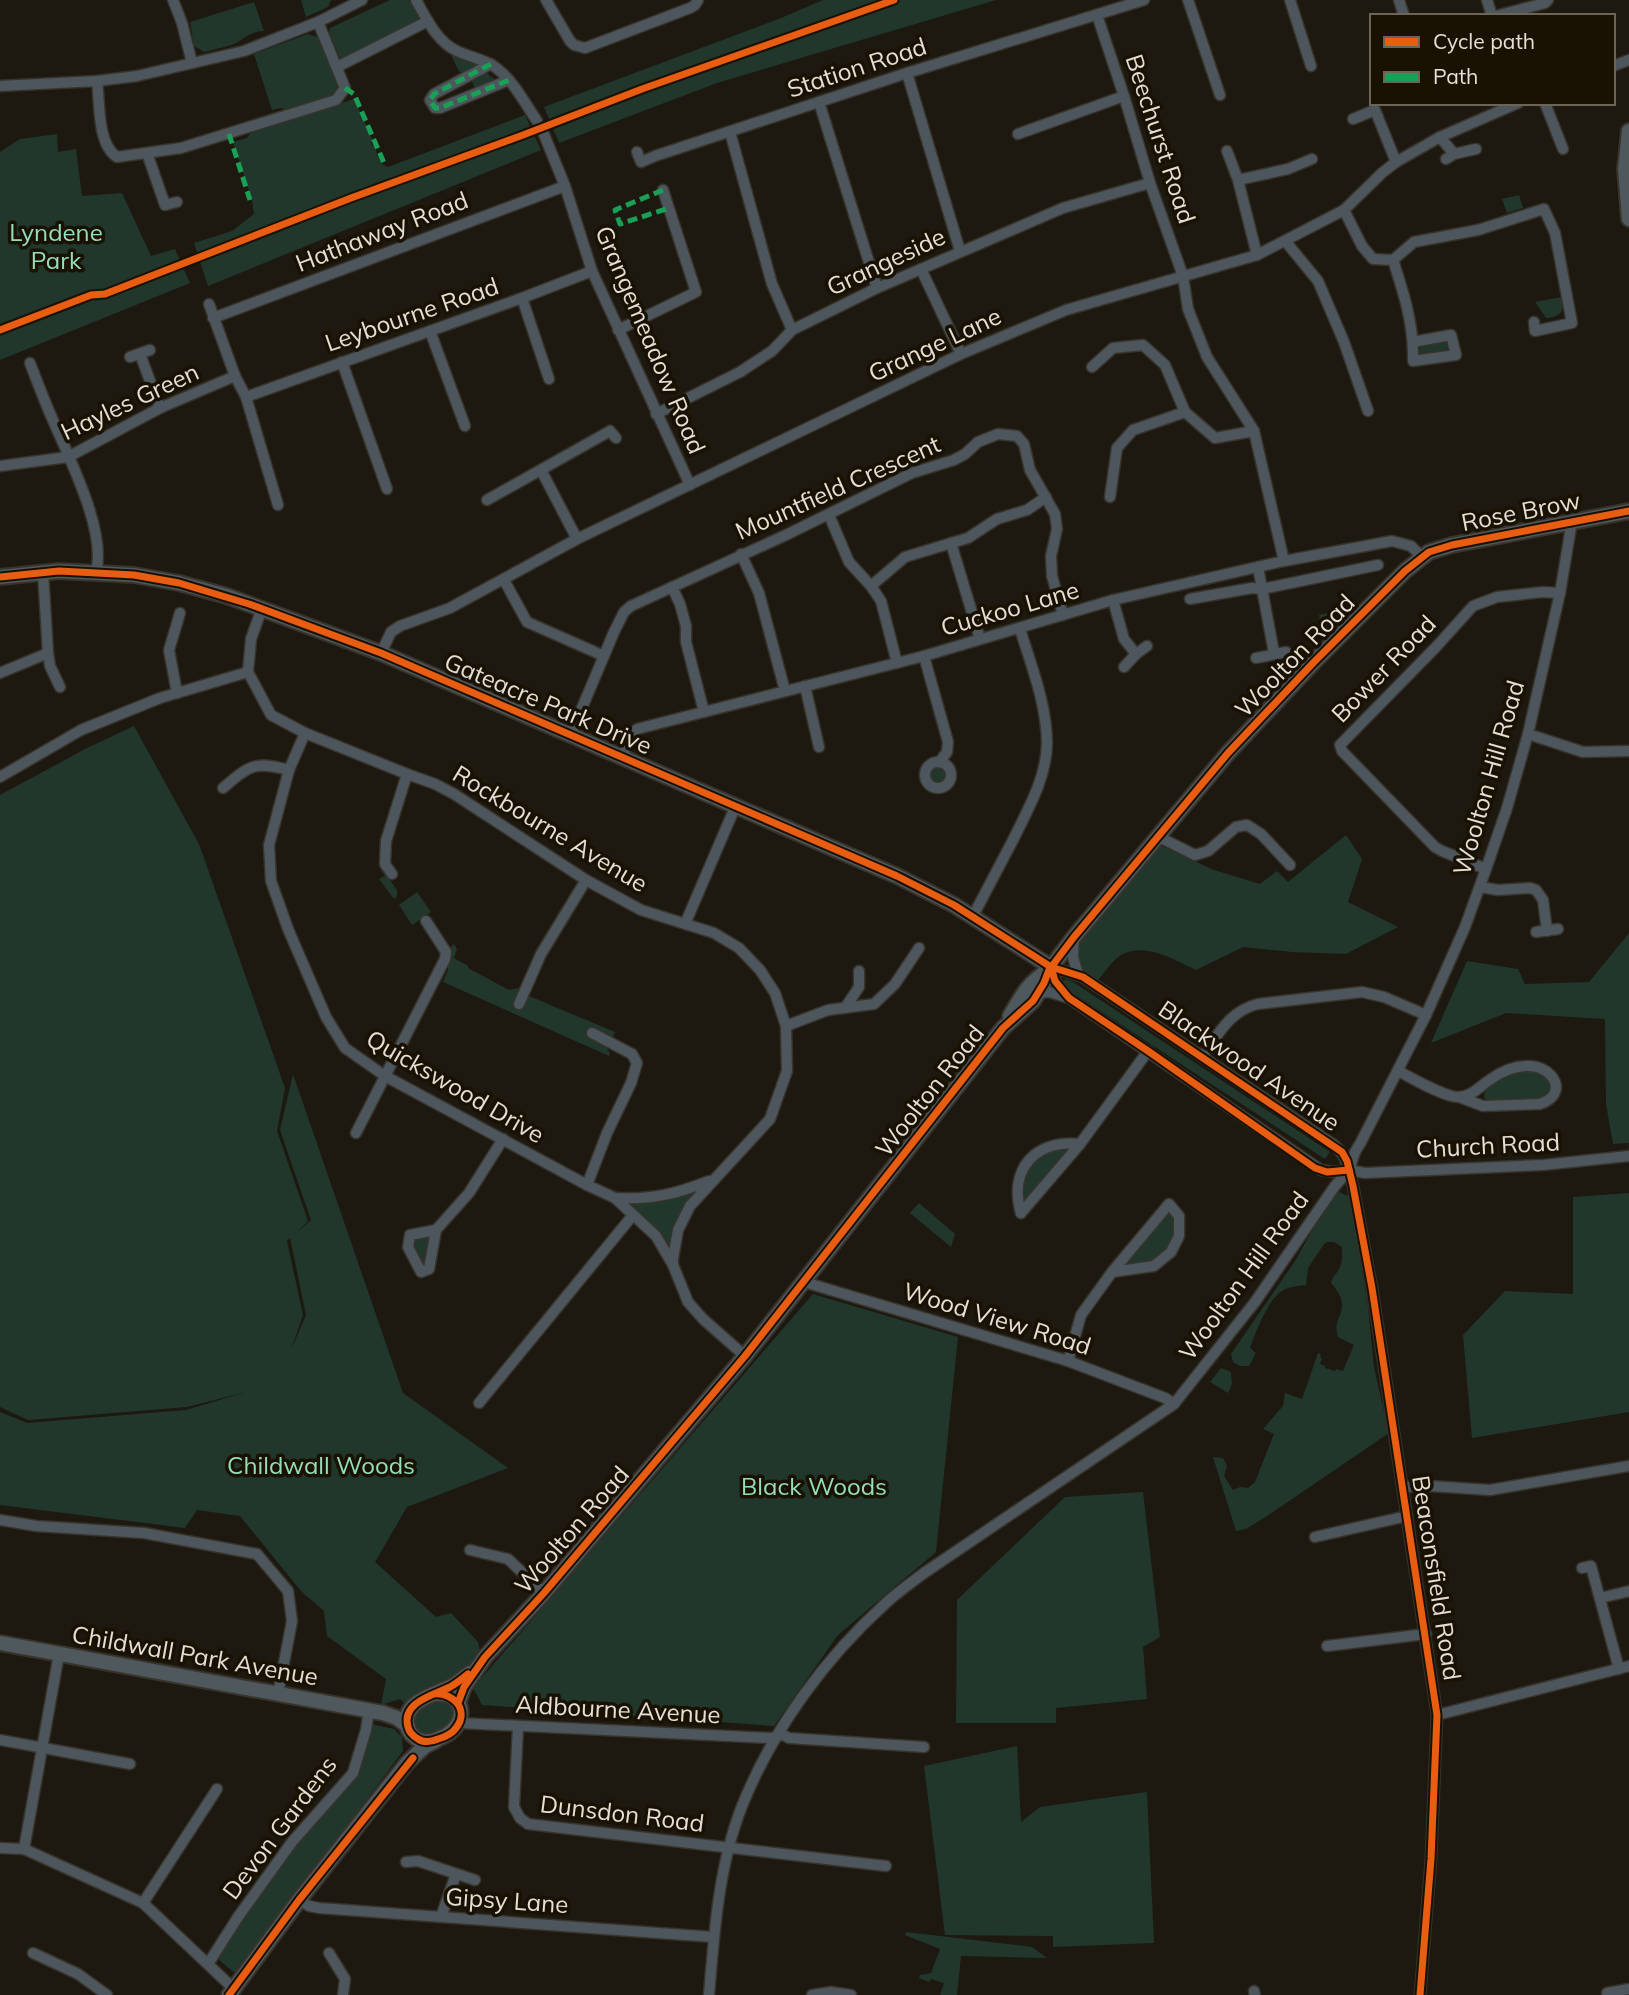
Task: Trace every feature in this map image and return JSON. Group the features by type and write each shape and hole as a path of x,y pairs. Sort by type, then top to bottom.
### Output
{"street":[{"path":"173,0 192,63"},
{"path":"0,86 137,76 244,51 318,22 345,4 362,0"},
{"path":"416,0 445,44 491,64 509,80 537,121"},
{"path":"546,0 569,41 584,48 690,8 698,0"},
{"name":"Station Road","path":"638,152 641,162 906,73 1144,0"},
{"path":"1188,0 1220,95"},
{"path":"1290,0 1311,66"},
{"path":"1502,14 1548,0"},
{"name":"Beechurst Road","path":"1097,15 1150,183 1184,276 1188,309 1207,356 1254,431 1284,561"},
{"path":"337,67 428,21"},
{"path":"97,80 103,140 110,152 117,157 181,148 335,100 345,88 318,22"},
{"path":"491,64 434,94 430,100 432,106 440,108 509,80"},
{"path":"906,73 960,251"},
{"path":"1018,134 1124,96"},
{"path":"819,102 877,288"},
{"name":"Grange Lane","path":"381,653 391,632 412,620 450,608 577,539 961,354 1066,310 1257,255 1286,242 1344,210 1396,162 1440,137 1512,105"},
{"path":"1546,105 1563,149"},
{"path":"1353,119 1375,110 1396,162"},
{"path":"1629,131 1629,219"},
{"name":"Grangemeadow Road","path":"543,132 565,186 592,271 690,485"},
{"path":"730,132 772,285 792,330"},
{"path":"1440,137 1450,156 1476,149"},
{"path":"1227,151 1238,180 1257,255"},
{"path":"147,153 165,205 177,202"},
{"path":"1238,180 1287,169 1312,159"},
{"name":"Grangeside","path":"656,414 740,372 772,351 792,330 877,288 1063,208 1150,183"},
{"name":"Hathaway Road","path":"213,317 565,186"},
{"path":"618,330 696,292 663,190"},
{"path":"1344,210 1367,253 1373,258 1393,260 1414,242 1478,230 1544,209 1555,233 1572,323 1535,331 1534,322"},
{"path":"1286,242 1318,281 1368,411"},
{"path":"1393,260 1408,304 1413,361 1456,355 1451,335 1413,342"},
{"path":"921,269 961,354"},
{"name":"Leybourne Road","path":"246,397 522,299 592,271"},
{"path":"522,299 549,379"},
{"path":"209,304 235,376 246,397 278,505"},
{"path":"430,331 465,426"},
{"path":"1092,368 1113,348 1143,345 1165,365 1185,412 1215,438 1254,431"},
{"path":"140,354 160,408"},
{"path":"342,362 387,489"},
{"path":"30,363 87,503 98,547 96,572"},
{"name":"Hayles Green","path":"0,466 68,457 160,408 235,376"},
{"path":"1110,497 1116,448 1133,430 1185,412"},
{"path":"487,500 610,431 616,438"},
{"name":"Mountfield Crescent","path":"571,734 624,612 631,606 829,515 912,473 954,460 978,442 998,434 1017,436 1024,444 1030,470 1055,514 1057,529 1051,556 1052,576 1063,615"},
{"path":"541,470 577,539"},
{"path":"871,586 905,557 968,537 998,519 1027,510 1046,497"},
{"name":"Rose Brow","path":"1422,557 1452,545 1629,511"},
{"path":"829,515 849,562 881,601 897,663"},
{"name":"Woolton Hill Road","path":"709,1995 719,1894 741,1808 776,1738 815,1680 846,1643 887,1602 924,1573 1174,1404 1255,1302 1335,1185 1349,1170 1354,1152 1426,1015 1480,887 1507,808 1528,734 1560,593 1572,521"},
{"name":"Cuckoo Lane","path":"623,756 631,735 637,729 924,656 1113,600 1284,561 1392,541 1411,546 1422,557"},
{"path":"951,543 981,639"},
{"path":"741,554 759,593 785,691"},
{"name":"Woolton Road","path":"434,1694 456,1683 481,1662 544,1593 745,1356 1003,1028 1038,993 1050,968 1074,937 1228,753 1299,677 1422,557"},
{"path":"1190,599 1252,587 1262,589 1378,565"},
{"path":"1258,567 1274,653"},
{"path":"43,572 47,653 60,687"},
{"name":"Gateacre Park Drive","path":"0,577 43,572 134,575 179,583 262,608 381,653 897,876 973,916 1050,968"},
{"path":"504,580 527,622 604,656"},
{"path":"672,587 686,626 687,642 704,712"},
{"name":"Bower Road","path":"1486,869 1435,847 1342,751 1340,745 1473,606 1497,597 1560,593"},
{"path":"1113,600 1124,639 1136,654"},
{"path":"0,777 81,730 160,698 248,672 251,639 262,608"},
{"path":"177,693 169,650 180,613"},
{"path":"973,916 1035,795 1043,772 1047,746 1045,720 1020,629"},
{"path":"1124,667 1147,646"},
{"path":"1256,658 1286,652"},
{"path":"0,673 47,653"},
{"path":"924,656 948,742 942,763"},
{"name":"Rockbourne Avenue","path":"248,672 271,715 305,733 435,783 586,880 641,910 714,933 739,948 760,970 775,993 786,1026 787,1071 770,1119 690,1206 681,1222 673,1265 684,1296 697,1314 745,1356"},
{"path":"804,686 819,747"},
{"name":"Quickswood Drive","path":"305,733 289,770 270,845 271,881 288,929 326,1017 345,1048 385,1076 615,1198 656,1236 673,1265"},
{"path":"1528,734 1583,751 1629,751"},
{"path":"223,788 243,770 265,764 289,770"},
{"path":"392,874 385,864 386,841 407,774"},
{"path":"685,924 736,805"},
{"path":"1157,836 1195,855 1208,851 1236,827 1247,825 1261,834 1290,865"},
{"path":"519,1004 541,954 586,880"},
{"path":"1480,887 1536,890 1543,900 1547,931"},
{"path":"356,1133 445,959 446,952 426,922"},
{"path":"1074,937 1073,957 1079,974"},
{"path":"786,1026 828,1010 874,1004 895,984 919,948"},
{"name":"Woolton Road","path":"1003,1028 1035,978 1050,968"},
{"name":"Blackwood Avenue","path":"1050,968 1079,974 1334,1145 1344,1155 1349,1170 1327,1172 1315,1168 1069,998 1055,981 1050,968"},
{"path":"845,1008 859,987 859,971"},
{"name":"Blackwood Avenue","path":"1038,993 1049,992 1069,998"},
{"path":"1202,1057 1233,1016 1258,1004 1362,992 1384,997 1426,1015"},
{"path":"587,1185 637,1063 632,1054 592,1033"},
{"path":"1080,1144 1054,1144 1028,1160 1017,1188 1021,1213 1080,1144 1148,1051"},
{"path":"1398,1072 1433,1089 1483,1106 1540,1104 1549,1101 1555,1095 1554,1078 1539,1067 1525,1066 1509,1070 1491,1079 1478,1090 1459,1097"},
{"path":"436,1230 469,1194 503,1139"},
{"name":"Church Road","path":"1349,1170 1365,1173 1529,1166 1629,1156"},
{"name":"Beaconsfield Road","path":"1349,1170 1372,1289 1437,1715 1431,1858 1420,1995"},
{"name":"Rockbourne Avenue","path":"615,1198 642,1199 671,1195 712,1180"},
{"path":"1068,1361 1081,1315 1112,1272 1170,1204 1179,1216 1179,1236 1171,1252 1154,1266 1112,1272"},
{"path":"479,1403 633,1215"},
{"name":"Wood View Road","path":"804,1282 1068,1361 1165,1398 1174,1404"},
{"path":"1404,1488 1430,1486 1490,1490 1629,1466"},
{"path":"1315,1537 1408,1517"},
{"path":"0,1520 36,1527 144,1533 257,1554 288,1591 292,1621 278,1694"},
{"path":"470,1550 508,1559 544,1593"},
{"path":"1437,1715 1624,1668 1591,1566"},
{"path":"1600,1598 1629,1591"},
{"path":"1328,1646 1426,1634"},
{"name":"Childwall Park Avenue","path":"0,1643 376,1711 397,1712 416,1703"},
{"path":"24,1849 59,1654"},
{"name":"Woolton Road","path":"458,1703 464,1687 481,1662"},
{"path":"0,1848 24,1849 144,1903 208,1964 232,1992 299,1900 407,1763 425,1746 452,1733 461,1716 458,1703 447,1694 434,1694 416,1703 409,1711 413,1748 407,1763"},
{"name":"Childwall Park Avenue","path":"376,1711 397,1718 410,1730"},
{"name":"Devon Gardens","path":"208,1964 292,1842 353,1773 366,1730 376,1711"},
{"name":"Aldbourne Avenue","path":"459,1723 776,1738 783,1735 789,1738 924,1747"},
{"name":"Dunsdon Road","path":"518,1727 514,1803 517,1815 523,1822 729,1849"},
{"path":"410,1730 422,1741 435,1741"},
{"path":"0,1740 130,1764"},
{"path":"144,1903 217,1789"},
{"path":"729,1849 886,1866"},
{"path":"407,1862 418,1861 475,1880"},
{"path":"441,1917 456,1874"},
{"name":"Gipsy Lane","path":"299,1900 319,1908 713,1937"},
{"path":"33,1953 78,1975 107,1995"},
{"path":"329,1953 345,1979 343,1995"},
{"path":"1607,1993 1629,1989"},
{"path":"812,1995 831,1992 852,1995"}],"green space":[{"path":"301,0 331,0 328,7 306,17"},
{"path":"390,0 409,0 419,18 345,58 340,58 329,33 330,28"},
{"path":"823,0 996,0 717,83 559,143 544,107"},
{"path":"254,2 264,31 204,52 194,46 190,22"},
{"path":"308,34 318,37 338,84 337,91 317,100 272,110 254,54"},
{"path":"451,55 479,66 464,74 459,71"},
{"path":"483,70 498,82 475,88 471,79"},
{"path":"354,99 373,141 372,146 375,145 377,155 383,165 388,167 525,115 541,150 208,286 194,243 232,231 254,214 233,142 247,138 251,133"},
{"name":"Lyndene Park","path":"57,134 58,152 76,149 82,196 122,193 151,256 175,249 190,283 0,360 0,152 20,139"},
{"path":"1519,195 1523,208 1507,213 1502,199"},
{"path":"1562,297 1561,312 1546,318 1535,302"},
{"path":"1446,340 1448,352 1417,357 1421,345"},
{"path":"1358,607 1323,642 1319,615"},
{"name":"Childwall Woods","path":"134,726 199,844 285,1088 277,1131 308,1221 293,1236 311,1220 280,1130 293,1074 403,1393 508,1468 407,1507 375,1562 436,1617 451,1613 478,1642 480,1652 457,1678 405,1704 400,1699 381,1705 386,1679 327,1636 324,1611 301,1591 240,1516 197,1510 185,1528 0,1505 0,1412 27,1423 186,1410 246,1392 187,1407 28,1420 0,1407 0,795","holes":["290,1238 306,1315 291,1350 303,1315 287,1241"]},
{"path":"938,766 944,769 947,775 944,781 938,784 932,781 929,775 932,769"},
{"path":"1346,835 1362,859 1348,902 1398,927 1346,954 1243,947 1196,970 1157,953 1136,950 1117,958 1098,980 1083,977 1065,957 1153,842 1214,870 1260,884 1277,871 1288,882"},
{"path":"386,875 397,890 394,899 379,879"},
{"path":"417,892 431,912 412,925 399,905"},
{"path":"1629,933 1629,1143 1613,1144 1606,1104 1605,1019 1506,1013 1431,1043 1467,961 1518,969 1525,984 1589,982"},
{"path":"454,944 457,949 454,958 468,968 509,990 519,988 529,996 615,1032 607,1050 610,1052 609,1056 443,982 448,970 447,950"},
{"path":"1065,979 1330,1152 1325,1159 1067,989 1063,983"},
{"path":"1524,1070 1539,1070 1549,1077 1553,1093 1545,1100 1494,1103 1484,1098 1485,1091 1493,1082"},
{"path":"1075,1147 1022,1208 1024,1181 1032,1163 1049,1152"},
{"path":"709,1181 686,1221 675,1257 618,1198 665,1196"},
{"path":"1339,1192 1348,1196 1354,1207 1374,1367 1389,1433 1264,1518 1246,1529 1236,1531 1213,1457 1223,1458 1227,1466 1224,1476 1233,1490 1248,1488 1255,1482 1274,1434 1263,1429 1283,1406 1285,1393 1302,1399 1318,1353 1322,1358 1320,1364 1325,1368 1343,1371 1354,1345 1338,1337 1336,1330 1342,1300 1331,1283 1341,1264 1342,1247 1328,1242 1308,1268 1306,1285 1282,1291 1270,1304 1250,1348 1256,1353 1249,1366 1240,1366 1233,1362 1231,1354 1295,1261 1322,1213"},
{"path":"1629,1193 1629,1412 1472,1438 1463,1335 1505,1291 1573,1294 1573,1197"},
{"path":"919,1203 955,1234 951,1247 910,1213"},
{"path":"1169,1208 1175,1217 1176,1235 1168,1250 1152,1264 1118,1269"},
{"path":"436,1230 429,1269 421,1272 408,1247 410,1235"},
{"name":"Black Woods","path":"813,1294 958,1337 936,1552 838,1635 774,1726 482,1705 473,1688"},
{"path":"1221,1368 1231,1372 1232,1384 1228,1393 1210,1382"},
{"path":"1143,1492 1160,1637 1143,1647 1147,1699 1056,1708 1056,1723 956,1723 957,1600 1065,1497"},
{"path":"437,1701 446,1703 451,1708 450,1725 432,1734 421,1733 414,1723 416,1714"},
{"path":"371,1724 394,1729 402,1737 403,1751 238,1976 218,1959 296,1845 356,1775"},
{"path":"1017,1746 1021,1822 1040,1807 1147,1792 1154,1943 1053,1947 1053,1936 945,1935 924,1766"},
{"path":"906,1932 1032,1947 1047,1958 961,1956 957,1995 940,1995 944,1983 919,1978 920,1975 931,1973 940,1949 905,1935"}],"marked path":[{"path":"491,64 434,94 430,100 435,108 509,80"},
{"path":"345,88 354,94 384,163"},
{"path":"229,134 250,200"},
{"path":"663,190 615,210 620,224 669,208"}],"cycle path":[{"path":"0,330 91,295 105,294 642,89 894,0"},
{"path":"458,1703 464,1687 485,1657 544,1593 745,1356 1003,1028 1033,1001 1049,970 1074,937 1228,753 1314,662 1405,571 1429,552 1452,545 1629,511"},
{"path":"0,577 59,571 134,575 179,583 249,604 381,653 897,876 954,905 1051,967 1083,977 1342,1152 1353,1186 1372,1288 1437,1715 1431,1859 1420,1995"},
{"path":"1051,967 1055,981 1069,998 1315,1168 1327,1172 1349,1170"},
{"path":"434,1694 441,1694 453,1699 461,1715 460,1721 448,1735 428,1742 414,1737 409,1731 409,1711 420,1701 428,1697 450,1687 468,1674"},
{"path":"229,1995 299,1900 413,1758"}]}
